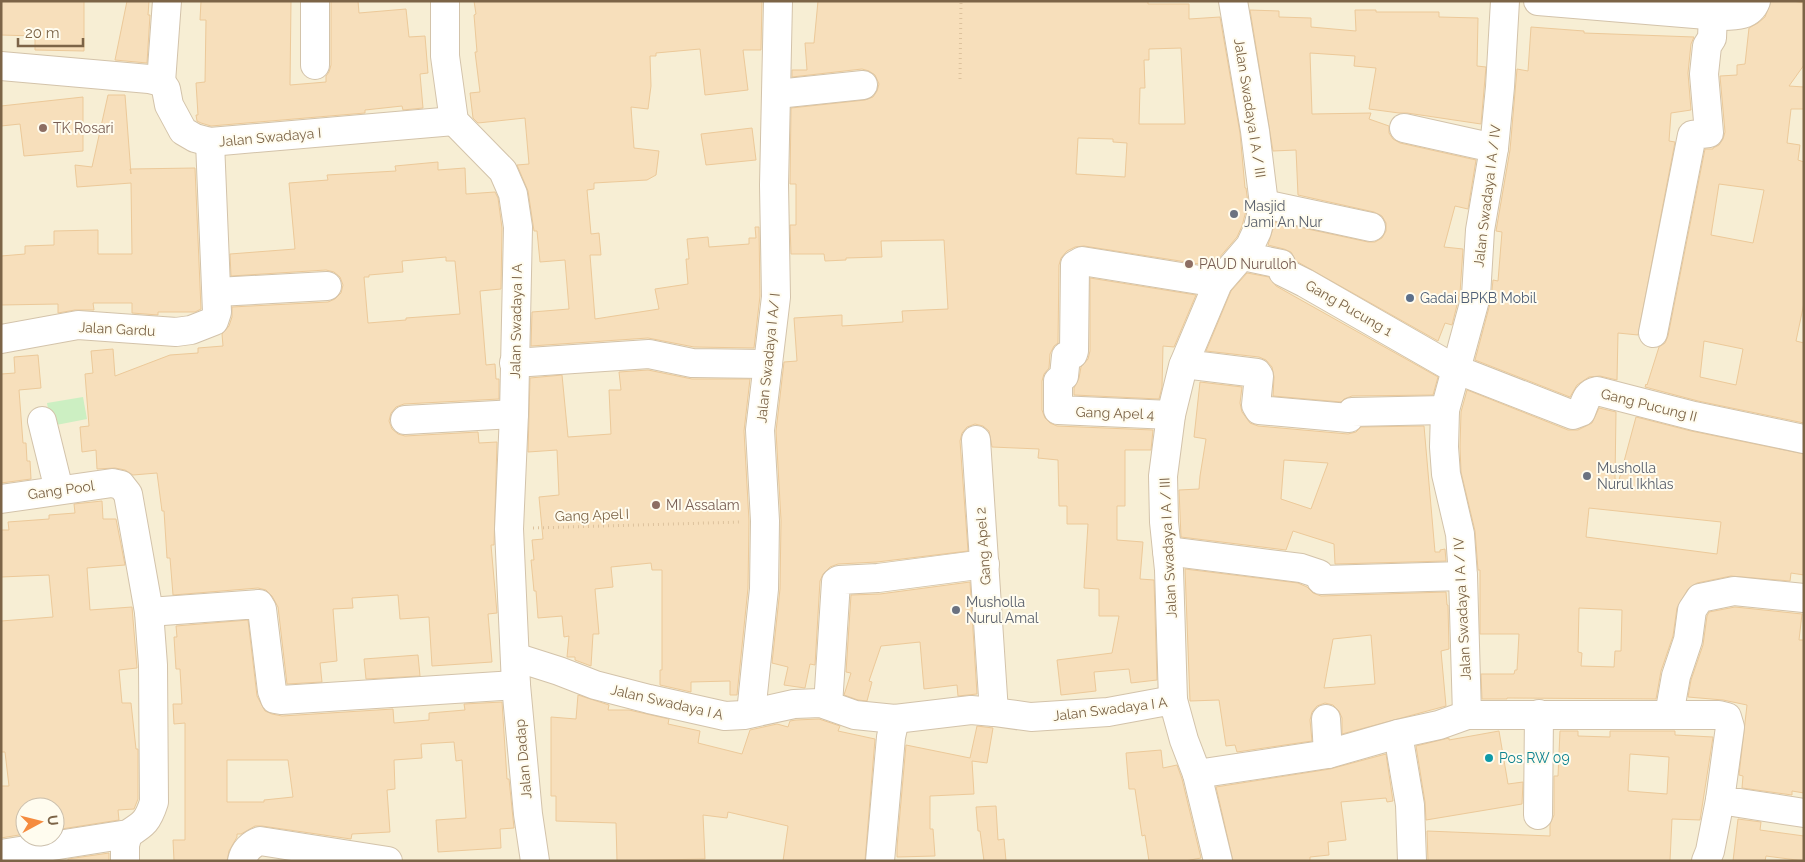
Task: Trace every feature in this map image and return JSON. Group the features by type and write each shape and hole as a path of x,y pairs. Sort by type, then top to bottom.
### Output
{"street":[{"path":"1,66 149,78 161,82 166,1"},
{"path":"163,47 179,41 180,1"},
{"path":"315,1 315,65"},
{"path":"445,1 445,56 454,121"},
{"name":"Jalan Swadaya I A/ I","path":"751,713 764,589 765,521 760,430 776,297 774,185 778,1"},
{"name":"Jalan Swadaya I A / III","path":"1173,700 1172,629 1164,522 1163,476 1171,415 1184,364 1218,283 1250,246 1257,231 1264,204 1255,131 1233,1"},
{"name":"Jalan Swadaya I A / IV","path":"1467,714 1460,534 1446,474 1444,447 1445,410 1476,296 1480,230 1494,148 1500,87 1505,1"},
{"path":"1538,1 1732,16 1743,14 1754,8 1756,1"},
{"path":"1653,333 1692,135 1709,132 1704,74 1707,46 1712,38 1713,15"},
{"name":"Jalan Swadaya I","path":"161,82 166,89 169,105 183,131 195,138 210,142 454,121"},
{"path":"777,94 862,85"},
{"name":"Jalan Swadaya I A","path":"454,121 503,171 513,194 518,227 514,414 509,529 515,657 559,671 595,686 725,716 744,715 794,704 821,703 855,715 895,719 971,710 1031,717 1062,716 1108,712 1173,700 1184,740 1197,774 1218,861"},
{"path":"1404,128 1494,148"},
{"path":"210,142 217,292 328,286"},
{"path":"1264,204 1371,226"},
{"name":"Gang Pucung 1","path":"1243,256 1281,264 1283,272 1455,369"},
{"name":"Gang Apel 4","path":"1171,415 1059,411 1057,383 1064,376 1066,356 1073,354 1074,351 1074,267 1076,263 1082,261 1218,283"},
{"name":"Jalan Gardu","path":"1,339 78,325 176,332 191,330 214,321 217,312 217,292"},
{"path":"514,363 649,354 692,363 768,364"},
{"path":"1184,364 1257,373 1259,376 1256,405 1260,410 1349,418 1352,412 1445,410"},
{"name":"Gang Pucung II","path":"1455,369 1573,415 1581,412 1591,392 1597,391 1694,416 1804,439"},
{"path":"404,420 514,414"},
{"path":"42,421 59,490"},
{"name":"Gang Apel 2","path":"976,440 994,712"},
{"name":"Gang Pool","path":"1,499 112,483 121,485 128,494 130,501 148,612"},
{"path":"1167,551 1301,568 1319,574 1321,580 1462,576"},
{"path":"828,705 836,582 839,580 878,578 984,564"},
{"path":"1669,714 1676,676 1688,640 1692,610 1700,598 1734,591 1804,598"},
{"path":"1,854 128,834 145,824 154,802 153,665 148,612 259,604 262,609 272,692 275,699 516,685"},
{"name":"Jalan Dadap","path":"515,657 528,814 535,861"},
{"path":"1197,774 1328,754 1398,734 1439,725 1467,714 1719,715 1727,717 1730,727 1720,800 1710,851 1706,861"},
{"path":"1538,814 1539,714"},
{"path":"1326,718 1328,754"},
{"path":"880,861 891,737 895,719"},
{"path":"1398,734 1410,805 1412,861"},
{"path":"1720,800 1804,813"},
{"path":"125,861 128,834"},
{"path":"242,861 251,844 260,841 388,861"}],"path":[{"path":"960,79 962,1"},
{"name":"Gang Apel I","path":"509,529 765,521"}],"shaded area":[{"path":"1,1 1804,1 1804,861 1,861"}],"green space":[{"path":"83,397 87,419 51,426 47,403"}],"building":[{"path":"1,1 84,1 84,51 35,50 35,36 1,35"},
{"path":"127,1 149,1 147,63 115,60"},
{"path":"201,1 291,1 290,85 326,82 326,76 331,65 331,1 358,1 359,13 406,9 409,37 425,36 428,73 420,74 423,108 403,110 402,106 365,110 365,113 211,126 201,123 197,121 196,115 198,115 196,83 205,82 206,20 200,20"},
{"path":"474,1 762,1 761,50 743,50 748,90 705,95 700,49 656,53 656,56 650,56 651,86 648,109 631,107 634,148 659,151 656,175 647,180 594,183 594,189 587,190 591,234 599,233 601,255 590,255 595,319 659,309 655,289 688,284 686,259 689,259 687,239 708,237 709,247 749,244 749,238 756,238 755,227 759,227 760,296 754,348 694,347 648,338 531,346 532,312 569,309 565,260 540,262 537,231 534,231 528,191 517,165 529,164 525,118 478,123 473,118 470,93 480,92 475,52 477,52"},
{"path":"818,1 1148,1 1148,4 1189,4 1189,19 1220,17 1240,133 1248,203 1237,237 1212,266 1084,246 1075,247 1067,251 1061,258 1059,265 1058,343 1050,354 1049,368 1044,374 1042,381 1042,410 1045,418 1050,423 1057,426 1153,430 1151,450 1125,450 1125,506 1117,506 1117,540 1143,542 1140,579 1154,580 1157,680 1131,683 1129,669 1094,672 1096,691 1061,695 1057,660 1112,653 1119,616 1099,616 1099,589 1084,588 1088,524 1067,524 1067,506 1059,506 1058,460 1038,458 1039,449 992,447 989,431 983,426 975,424 967,427 962,433 960,441 968,551 877,562 838,564 830,567 823,574 820,581 815,665 810,664 805,688 784,685 788,667 772,663 780,589 781,520 776,431 784,362 797,361 794,318 842,315 842,326 903,322 902,311 948,309 944,240 881,241 882,257 846,258 846,260 825,261 824,254 791,254 790,225 796,225 796,184 790,184 791,108 865,100 873,97 879,84 875,75 862,69 792,77 792,70 807,70 805,43 814,43","holes":["1181,48 1185,124 1139,124 1140,88 1145,88 1144,60 1149,60 1149,49","1078,138 1113,139 1113,142 1127,143 1125,177 1076,174"]},
{"path":"1771,1 1804,3 1804,65 1789,86 1804,87 1804,109 1791,109 1787,143 1800,145 1798,160 1804,162 1804,303 1796,341 1804,343 1804,423 1698,401 1645,387 1659,347 1665,343 1668,336 1705,149 1713,149 1719,145 1725,132 1720,76 1737,75 1737,65 1745,64 1749,28 1765,17","holes":["1719,184 1764,190 1753,243 1711,235","1704,341 1743,349 1736,385 1700,377"]},
{"path":"1250,10 1279,11 1279,17 1311,18 1311,27 1356,31 1355,10 1439,12 1439,17 1478,18 1477,66 1486,67 1481,124 1369,109 1376,68 1354,66 1355,56 1310,53 1312,114 1371,113 1369,119 1389,126 1389,133 1393,139 1400,143 1476,160 1468,209 1455,206 1444,247 1463,249 1460,293 1452,325 1445,323 1438,341 1296,261 1291,252 1268,245 1275,222 1368,242 1375,242 1382,238 1386,231 1386,223 1382,216 1374,212 1298,195 1296,150 1273,151"},
{"path":"1531,27 1584,31 1584,33 1694,37 1691,44 1688,73 1691,110 1671,113 1669,141 1675,142 1638,335 1618,333 1617,380 1600,376 1589,377 1577,385 1570,397 1475,360 1491,300 1493,280 1498,281 1502,232 1496,231 1510,150 1517,69 1528,71"},
{"path":"108,95 125,95 131,169 195,168 201,309 195,312 158,312 158,315 132,313 132,303 93,303 94,310 75,310 58,313 58,304 1,305 1,256 25,254 25,246 54,245 54,231 98,230 98,254 132,254 131,183 77,187 75,165 92,167"},
{"name":"TK Rosari","path":"83,97 83,151 24,156 20,124 1,126 1,106"},
{"path":"752,128 756,160 706,165 701,134"},
{"path":"438,162 438,170 465,168 466,194 495,192 498,198 502,228 501,289 480,291 486,365 495,364 496,379 499,379 499,399 404,404 396,407 391,413 389,421 392,429 398,434 405,436 478,432 479,443 497,442 494,545 491,545 497,613 488,614 492,662 432,666 429,617 400,619 398,595 352,598 353,608 333,609 337,661 320,663 322,682 287,684 278,607 266,590 258,588 173,595 170,558 167,558 164,511 162,511 157,473 133,475 125,470 115,468 97,469 96,450 82,452 80,427 89,426 85,374 93,373 91,351 113,349 115,376 170,355 198,353 198,348 223,346 222,334 229,326 232,317 232,307 328,302 335,299 341,293 343,285 340,277 334,272 326,270 231,276 230,254 295,249 289,183 328,180 327,175 396,171 395,166","holes":["446,257 446,261 455,261 460,314 368,323 364,277 403,272 402,261"]},
{"path":"1247,273 1269,277 1276,286 1438,377 1433,395 1352,396 1341,402 1273,396 1274,377 1272,367 1266,360 1259,357 1206,351 1231,291"},
{"path":"1090,278 1196,295 1174,347 1163,346 1162,387 1159,399 1074,395 1074,388 1079,378 1081,367 1088,359 1090,351"},
{"path":"38,355 41,388 19,390 23,443 26,443 27,461 30,461 31,479 1,483 1,374 15,373 14,357"},
{"path":"648,370 692,379 750,379 744,431 749,521 748,588 737,695 730,695 730,681 691,682 691,692 660,685 660,670 662,670 662,570 652,570 651,563 611,567 613,587 595,589 599,634 593,634 591,666 575,660 575,657 567,657 569,636 564,637 562,616 538,618 531,560 534,560 532,540 543,539 539,497 559,495 557,450 528,452 530,378 562,375 568,437 611,434 609,390 621,390 619,372"},
{"path":"1200,382 1242,387 1240,403 1242,412 1250,423 1258,426 1348,434 1356,432 1361,427 1424,426 1435,552 1445,549 1446,561 1335,564 1334,544 1293,531 1286,550 1181,537 1179,490 1199,489 1206,439 1194,437","holes":["1284,460 1328,463 1311,509 1281,499"]},
{"path":"1467,390 1568,430 1578,430 1592,423 1599,408 1616,412 1615,479 1619,480 1636,417 1691,431 1804,454 1804,575 1791,573 1790,581 1731,576 1697,583 1688,589 1677,608 1673,636 1661,671 1656,699 1482,699 1481,674 1514,674 1515,670 1517,670 1519,634 1480,634 1480,570 1478,570 1475,531 1461,472 1461,412","holes":["1589,508 1721,522 1717,554 1586,537","1579,608 1622,610 1621,651 1615,651 1614,667 1581,666 1582,653 1578,652"]},
{"path":"102,501 103,519 116,519 125,565 87,568 90,610 132,607 137,668 119,670 122,703 131,703 136,749 138,749 138,799 134,809 118,810 119,820 65,828 65,797 15,797 15,836 1,838 1,786 9,786 5,752 1,752 1,621 53,617 49,575 1,577 1,530 9,530 8,522 49,519 49,515 75,513 74,504"},
{"path":"1185,569 1298,583 1321,596 1446,592 1449,649 1441,651 1446,706 1342,734 1342,718 1339,711 1333,705 1325,703 1317,706 1312,712 1310,720 1312,741 1237,752 1235,745 1226,746 1219,700 1190,701","holes":["1371,635 1375,684 1324,688 1333,639"]},
{"path":"970,582 977,694 958,696 957,685 924,689 920,642 881,646 869,681 872,682 867,701 844,695 851,673 846,672 851,595 880,594"},
{"path":"1735,607 1802,614 1799,640 1804,640 1804,793 1792,791 1792,795 1742,788 1743,776 1739,775 1747,705 1723,700 1688,697 1691,680 1703,645 1709,612"},
{"path":"248,620 257,696 265,711 272,714 282,716 393,709 394,723 429,720 429,713 465,710 464,704 502,702 507,779 509,779 514,828 500,829 501,848 438,852 436,820 466,818 462,760 456,761 454,742 421,744 422,758 394,760 395,789 387,790 390,832 352,834 351,839 255,826 241,834 237,834 229,851 227,861 174,861 173,840 185,840 185,723 174,724 173,704 182,704 180,669 176,669 174,637 177,637 176,626","holes":["227,760 288,760 293,797 264,800 264,802 227,802"]},
{"path":"418,655 420,676 366,679 364,659"},
{"path":"578,695 609,705 608,710 629,710 669,719 668,724 700,731 698,743 742,754 750,730 777,724 788,727 790,721 796,720 819,719 840,726 838,731 875,739 865,861 783,861 788,826 728,812 727,818 703,815 705,859 617,861 616,823 556,821 556,796 551,796 551,717 576,719"},
{"path":"977,726 993,728 987,763 972,761 974,794 930,796 930,829 933,829 935,856 897,857 906,745 970,758"},
{"path":"1499,731 1508,784 1523,782 1522,804 1426,820 1416,746 1449,738 1449,740"},
{"path":"1560,731 1578,731 1578,736 1610,737 1610,731 1675,731 1675,735 1713,737 1700,820 1672,819 1670,861 1428,861 1427,831 1550,836 1550,824 1554,815 1554,776 1558,776","holes":["1630,754 1669,757 1667,794 1628,791"]},
{"path":"1161,750 1163,768 1177,765 1201,858 1185,861 1149,861 1145,835 1142,836 1135,789 1129,789 1126,753"},
{"path":"1386,754 1393,801 1387,802 1386,798 1341,802 1346,840 1328,842 1329,855 1310,857 1310,861 1233,861 1216,787 1330,769"},
{"path":"996,806 998,840 1004,839 1006,861 984,861 980,831 978,831 976,807"},
{"path":"1738,819 1761,822 1760,830 1804,836 1804,861 1766,856 1765,861 1733,861"},
{"path":"109,853 109,861 68,861 68,859"}],"place":[{"name":"TK Rosari","path":"43,128"},
{"name":"Masjid Jami An Nur","path":"1234,214"},
{"name":"PAUD Nurulloh","path":"1189,264"},
{"name":"Gadai BPKB Mobil","path":"1410,298"},
{"name":"Musholla Nurul Ikhlas","path":"1587,476"},
{"name":"MI Assalam","path":"656,505"},
{"name":"Musholla Nurul Amal","path":"956,610"},
{"name":"Pos RW 09","path":"1489,758"}]}
